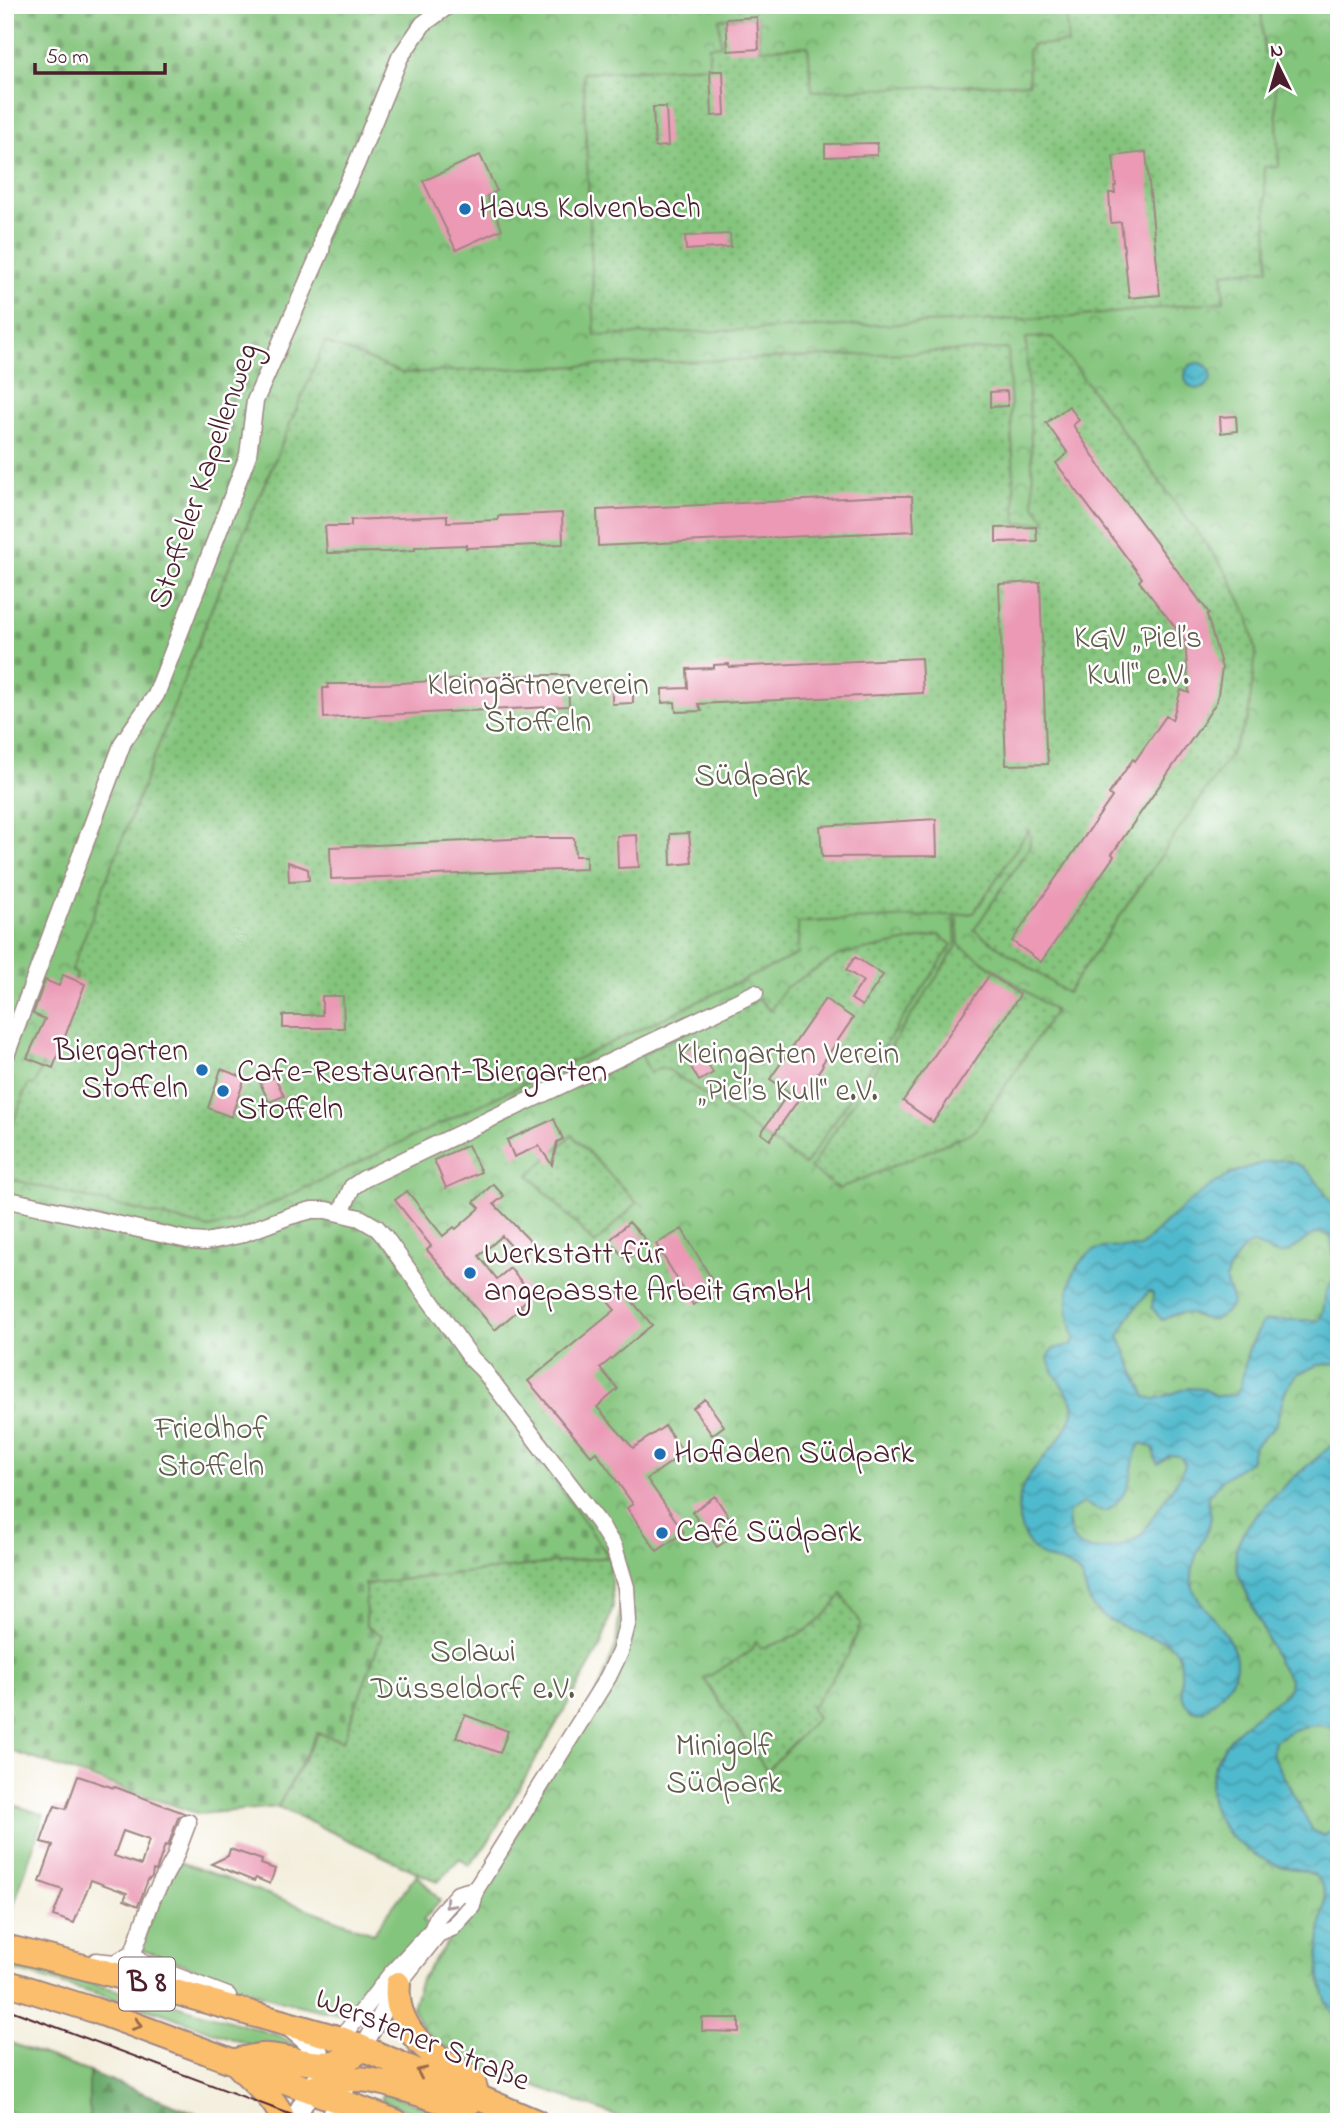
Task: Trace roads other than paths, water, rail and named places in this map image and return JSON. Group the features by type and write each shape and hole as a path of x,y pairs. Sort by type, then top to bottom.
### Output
{"main road":[{"name":"Werstener Straße","path":"7,1948 115,1975 352,2044 536,2122"},
{"name":"B 8","path":"5,1982 94,2010 310,2090 335,2089 396,2122"},
{"path":"234,2061 266,2056 296,2062 335,2089 382,2084 458,2106 478,2099 472,2080 434,2057 410,2030 399,2005 398,1984"},
{"path":"335,2089 352,2044"},
{"path":"234,2061 260,2090 272,2099 284,2122"}],"street":[{"name":"Stoffeler Kapellenweg","path":"5,1058 123,743 156,695 248,455 256,401 321,251 324,236 400,57 423,24 449,5"},
{"path":"341,1213 352,1187 364,1179 755,993"},
{"path":"5,1199 205,1242 239,1235 303,1212 320,1210 341,1213 368,1222 384,1236 472,1359 484,1371 607,1535 620,1564 626,1587 628,1622 612,1669 476,1889 458,1894 438,1916 435,1932 352,2044"},
{"path":"133,1953 152,1899 174,1859 188,1822"},
{"path":"352,2044 391,1974 435,1932"},
{"name":"Werstener Straße","path":"7,1948 63,1954 109,1963 121,1961 133,1953 142,1963 266,2009 283,2023"},
{"path":"283,2023 311,2044 335,2089"},
{"path":"293,2122 310,2090"}],"water":[{"path":"1198,363 1207,367 1211,376 1207,385 1198,389 1189,385 1185,376 1189,367"},
{"path":"1285,1160 1302,1167 1315,1179 1339,1211 1339,1267 1333,1253 1331,1237 1324,1234 1312,1235 1285,1253 1277,1254 1254,1244 1249,1245 1242,1250 1227,1276 1226,1283 1233,1304 1218,1318 1208,1320 1180,1313 1162,1320 1152,1308 1153,1294 1149,1291 1132,1312 1119,1336 1146,1397 1156,1399 1188,1388 1204,1389 1216,1396 1235,1395 1240,1387 1248,1351 1262,1323 1319,1320 1326,1292 1339,1269 1339,1363 1318,1365 1297,1374 1285,1392 1275,1426 1255,1445 1250,1461 1223,1479 1208,1496 1211,1519 1193,1566 1193,1587 1197,1597 1231,1644 1236,1665 1234,1676 1216,1700 1202,1711 1196,1711 1186,1704 1183,1697 1177,1651 1167,1642 1145,1636 1099,1613 1091,1603 1076,1571 1068,1565 1046,1558 1030,1546 1021,1528 1019,1499 1027,1479 1065,1431 1074,1409 1048,1358 1053,1349 1072,1345 1074,1341 1068,1304 1071,1282 1079,1263 1096,1250 1107,1247 1140,1247 1205,1190 1223,1178 1263,1163","holes":["1141,1443 1154,1448 1158,1464 1170,1455 1179,1456 1185,1463 1182,1473 1142,1534 1126,1544 1104,1549 1083,1547 1075,1542 1069,1525 1069,1512 1082,1503 1103,1511 1110,1508 1127,1487"]},
{"path":"1339,1439 1339,1731 1314,1725 1298,1728 1276,1740 1271,1753 1313,1831 1324,1836 1339,1824 1339,2021 1326,2000 1320,1975 1320,1937 1325,1906 1323,1887 1315,1876 1277,1865 1239,1843 1225,1829 1215,1813 1210,1795 1211,1777 1218,1757 1244,1725 1286,1693 1290,1679 1279,1665 1239,1576 1236,1550 1241,1536 1280,1490"}],"tram line":[{"path":"5,2008 311,2122"}],"place":[{"name":"Haus Kolvenbach","path":"465,209"},
{"name":"Biergarten Stoffeln","path":"202,1070"},
{"name":"Cafe-Restaurant-Biergarten Stoffeln","path":"223,1091"},
{"name":"Werkstatt für angepasste Arbeit GmbH","path":"470,1273"},
{"name":"Hofladen Südpark","path":"660,1454"},
{"name":"Café Südpark","path":"662,1533"}],"park label":[{"name":"KGV „Piel’s Kull“ e.V.","path":"1138,658"},
{"name":"Kleingärtnerverein Stoffeln","path":"538,704"},
{"name":"Südpark","path":"752,777"},
{"name":"Kleingarten Verein „Piel’s Kull“ e.V.","path":"788,1074"},
{"name":"Friedhof Stoffeln","path":"211,1448"},
{"name":"Solawi Düsseldorf e.V.","path":"473,1672"},
{"name":"Minigolf Südpark","path":"724,1766"}]}
